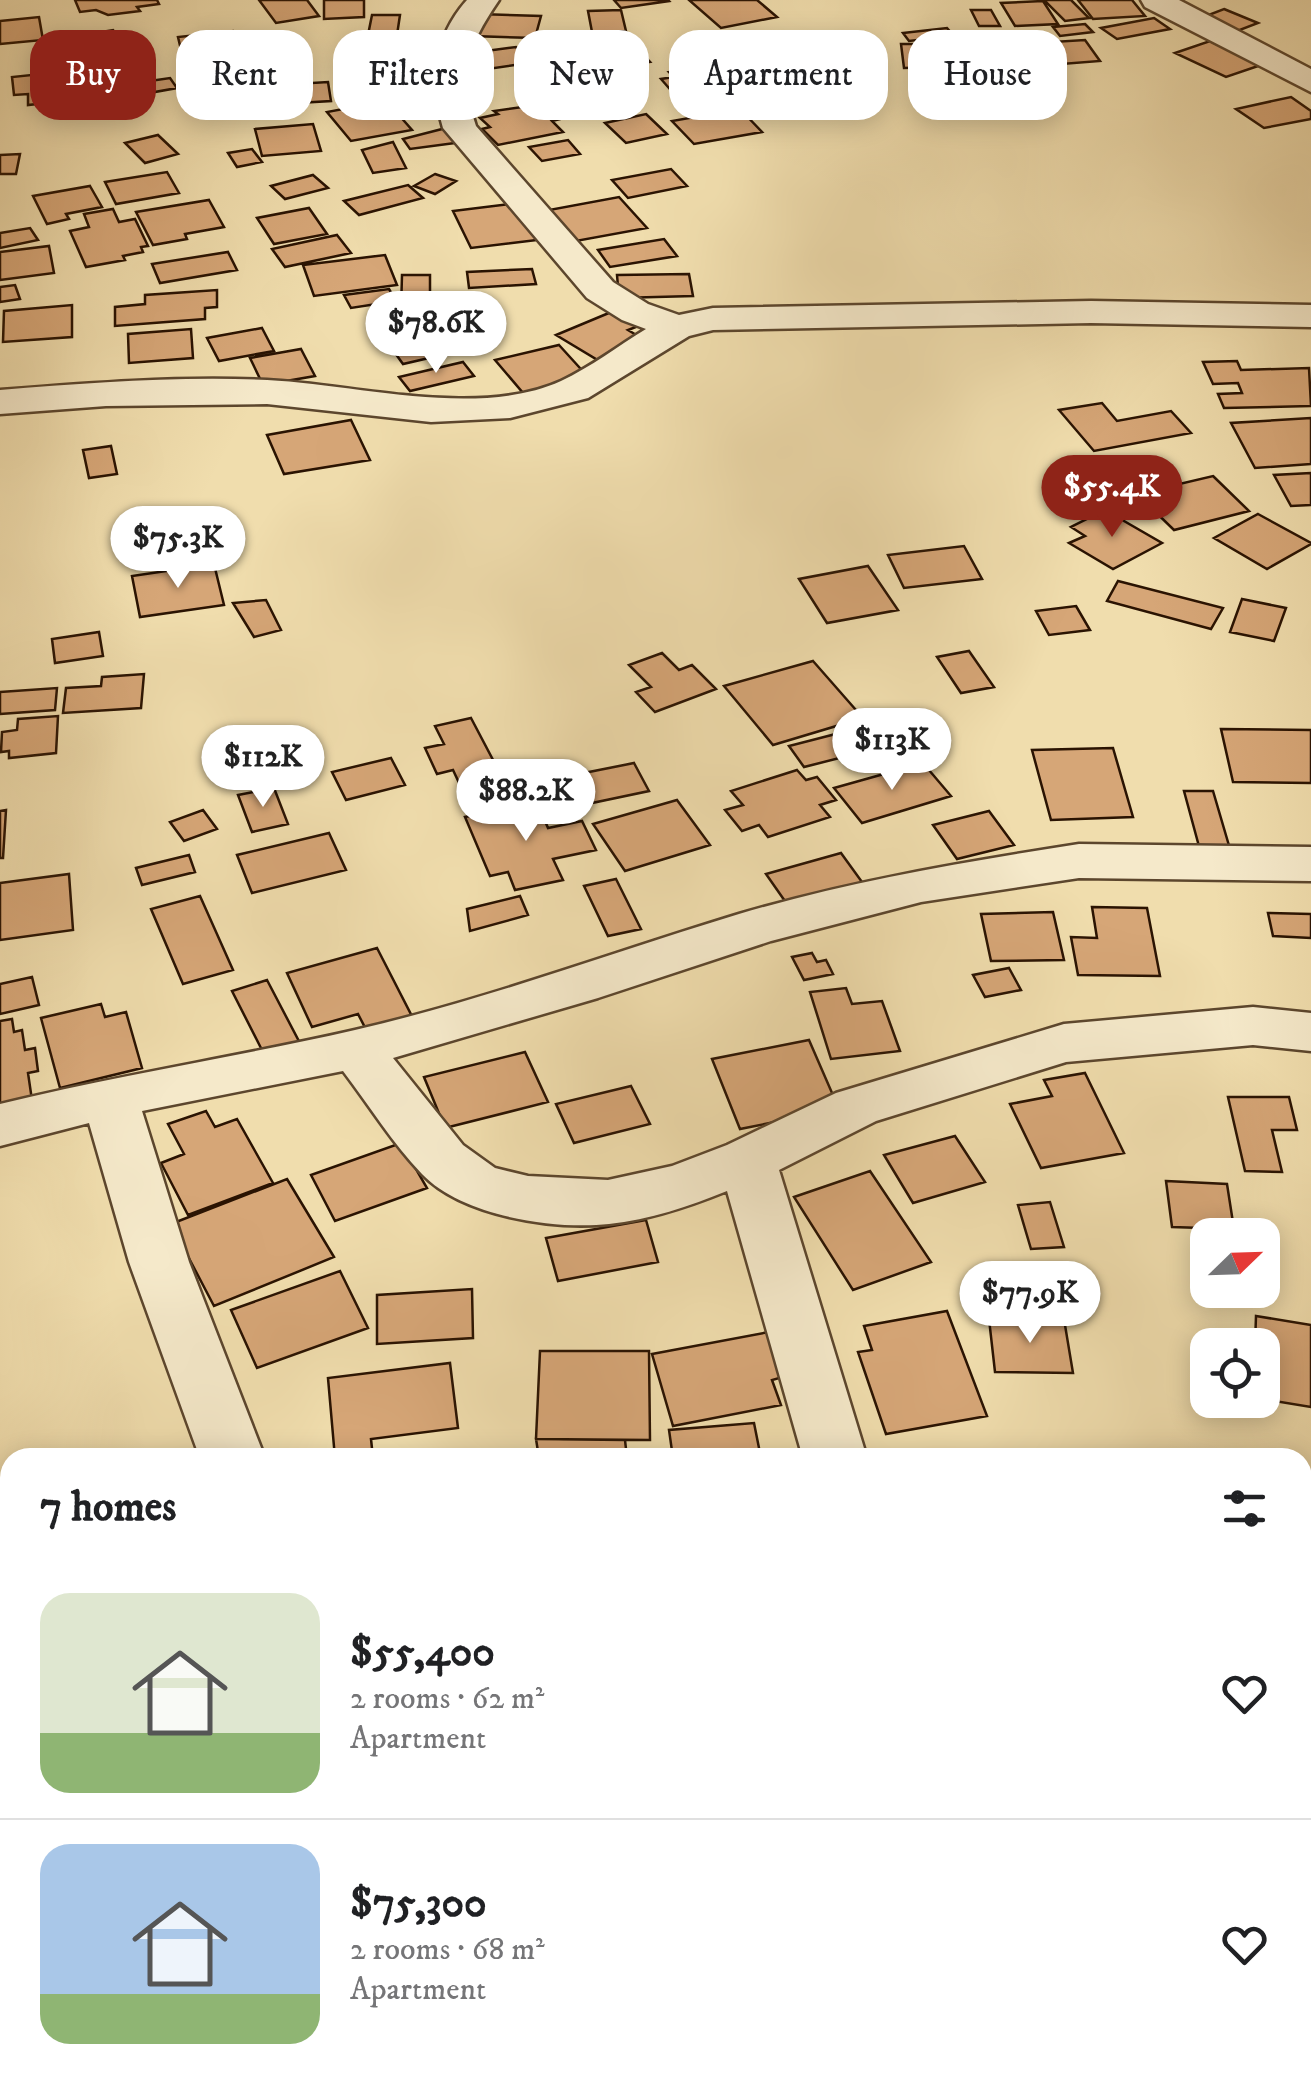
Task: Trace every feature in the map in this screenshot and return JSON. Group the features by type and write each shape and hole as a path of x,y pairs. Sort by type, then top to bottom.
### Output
{"street":[{"path":"484,0 462,24 452,56 449,99 460,128 600,290 635,312 676,328"},
{"path":"1156,0 1311,82"},
{"path":"0,402 106,394 267,392 432,410 510,406 574,390 676,328 712,319 1090,312 1311,316"},
{"path":"0,1126 110,1096 356,1049 580,986 757,927 921,885 1078,861 1311,864"},
{"path":"356,1049 443,1160 478,1186 528,1198 608,1202 681,1186 747,1160 856,1107 1064,1043 1253,1026 1311,1032"},
{"path":"110,1096 160,1262 227,1448"},
{"path":"747,1160 832,1448"}],"building":[{"path":"75,0 157,0 159,4 108,15 96,10 80,12"},
{"path":"259,0 307,0 319,16 276,23"},
{"path":"324,0 364,0 364,17 324,19"},
{"path":"614,0 668,0 669,1 621,8"},
{"path":"689,0 757,0 777,17 721,28"},
{"path":"1044,0 1071,0 1089,18 1065,21"},
{"path":"1078,0 1132,0 1145,16 1093,19"},
{"path":"1043,1 1058,24 1015,26 1001,3"},
{"path":"1224,9 1258,23 1232,33 1198,19"},
{"path":"621,10 626,30 592,30 588,11"},
{"path":"971,10 991,10 1000,26 979,26"},
{"path":"478,14 541,16 537,30 514,30 514,37 494,37 494,30 474,30"},
{"path":"372,15 400,15 398,30 369,30"},
{"path":"39,17 41,30 30,30 30,41 0,44 0,21"},
{"path":"1154,18 1170,29 1117,39 1101,28"},
{"path":"1085,24 1093,32 1067,35 1067,30 1053,27"},
{"path":"1085,40 1100,61 1067,64 1067,41"},
{"path":"1210,41 1261,65 1226,77 1175,53"},
{"path":"901,44 908,44 908,68 904,68"},
{"path":"514,47 514,65 494,68 494,50"},
{"path":"30,75 30,105 28,94 14,95 12,77"},
{"path":"170,78 176,88 156,92 156,80"},
{"path":"328,82 331,101 313,102 313,83"},
{"path":"1291,97 1311,111 1311,119 1264,128 1236,109"},
{"path":"514,108 514,120 556,120 552,121 563,132 498,145 482,129 490,127 482,120 494,120 498,114 494,111"},
{"path":"649,117 667,134 626,143 605,123 649,120"},
{"path":"334,120 403,120 412,130 351,141"},
{"path":"751,120 762,132 694,144 672,121"},
{"path":"313,124 321,151 262,156 255,129"},
{"path":"446,128 455,143 410,149 403,139"},
{"path":"158,135 178,154 145,163 125,143"},
{"path":"568,140 580,154 542,161 529,147"},
{"path":"393,142 406,168 373,173 362,150"},
{"path":"252,149 262,162 237,167 228,153"},
{"path":"20,154 16,174 0,174 0,155"},
{"path":"671,169 687,186 628,198 612,180"},
{"path":"167,172 179,193 116,204 105,182"},
{"path":"435,174 456,181 435,194 414,186"},
{"path":"313,175 328,188 285,199 271,186"},
{"path":"408,185 423,198 359,215 344,201"},
{"path":"90,186 102,207 66,214 69,219 47,224 33,196"},
{"path":"619,197 647,228 576,241 549,210"},
{"path":"209,200 224,227 153,245 136,212"},
{"path":"518,203 537,240 471,248 453,211"},
{"path":"309,208 327,234 274,244 257,218"},
{"path":"113,209 119,222 135,219 148,246 141,247 143,252 123,256 125,260 86,267 70,231 89,227 84,214"},
{"path":"30,228 38,240 0,248 0,233"},
{"path":"337,235 351,253 285,267 272,249"},
{"path":"664,239 677,256 610,267 598,250"},
{"path":"49,246 54,273 0,280 0,252"},
{"path":"228,252 237,270 160,283 152,264"},
{"path":"385,255 397,285 314,296 303,265"},
{"path":"532,269 536,284 469,288 467,272"},
{"path":"689,274 693,296 619,298 617,275"},
{"path":"402,275 430,275 430,310 401,311"},
{"path":"15,285 20,299 0,302 0,287"},
{"path":"389,289 396,301 351,308 344,295"},
{"path":"217,290 217,307 205,308 205,319 115,326 115,307 145,304 145,295"},
{"path":"72,305 72,337 3,342 4,311"},
{"path":"616,310 641,325 628,330 648,342 601,362 556,335"},
{"path":"262,328 274,351 219,361 207,338"},
{"path":"191,329 193,358 129,363 128,334"},
{"path":"441,334 455,352 403,364 390,346"},
{"path":"559,345 589,378 524,394 495,360"},
{"path":"301,349 315,376 263,385 250,358"},
{"path":"1237,361 1241,370 1309,368 1311,406 1224,408 1218,394 1242,393 1238,383 1213,384 1203,362"},
{"path":"463,362 474,376 410,391 399,377"},
{"path":"1102,403 1117,421 1171,411 1191,433 1094,451 1059,410"},
{"path":"1311,418 1311,464 1255,468 1231,423"},
{"path":"351,420 370,460 284,474 267,435"},
{"path":"111,446 117,474 89,478 83,450"},
{"path":"1311,473 1311,505 1291,506 1274,475"},
{"path":"1213,476 1249,511 1174,530 1137,494"},
{"path":"1105,510 1162,543 1113,569 1069,543 1085,536 1071,527"},
{"path":"1258,514 1311,544 1267,569 1214,538"},
{"path":"964,546 982,579 904,588 888,555"},
{"path":"214,564 224,605 140,617 132,576"},
{"path":"868,566 898,610 827,623 799,579"},
{"path":"1118,581 1223,608 1211,629 1107,601"},
{"path":"1242,599 1286,608 1274,641 1230,632"},
{"path":"266,600 281,630 254,637 233,603"},
{"path":"1076,606 1090,630 1049,635 1036,611"},
{"path":"99,632 103,656 55,663 52,639"},
{"path":"969,651 994,687 961,693 937,657"},
{"path":"662,653 679,670 692,665 716,689 655,712 636,692 651,687 629,665"},
{"path":"813,661 863,718 773,745 724,686"},
{"path":"144,674 141,708 63,713 66,688 101,686 102,677"},
{"path":"57,688 55,710 0,714 0,692"},
{"path":"58,716 56,753 9,758 9,751 1,752 2,732 17,730 18,719"},
{"path":"471,718 502,777 461,787 453,770 437,774 425,748 444,744 435,726"},
{"path":"859,728 875,749 804,767 789,746"},
{"path":"1221,729 1311,730 1311,783 1233,782"},
{"path":"1113,748 1133,817 1051,820 1032,750"},
{"path":"391,758 405,785 346,800 332,772"},
{"path":"634,763 649,791 592,803 579,774"},
{"path":"923,763 951,796 862,823 834,788"},
{"path":"797,770 806,780 817,777 836,800 820,805 830,817 768,837 759,825 742,831 725,810 743,805 731,791"},
{"path":"274,788 288,824 252,832 238,795"},
{"path":"1184,791 1213,791 1230,849 1200,850"},
{"path":"677,800 710,845 625,871 593,824"},
{"path":"537,802 548,828 582,821 596,850 553,859 563,880 515,890 508,872 490,876 465,817"},
{"path":"6,810 3,858 0,858 0,811"},
{"path":"203,810 217,829 184,841 170,822"},
{"path":"989,811 1014,845 957,859 933,825"},
{"path":"329,833 346,870 252,893 237,855"},
{"path":"841,853 862,882 787,904 766,874"},
{"path":"189,855 195,872 142,885 136,868"},
{"path":"69,874 73,930 0,940 0,883"},
{"path":"616,879 641,929 608,936 584,886"},
{"path":"200,896 233,970 183,984 151,909"},
{"path":"520,896 528,915 470,931 467,909"},
{"path":"1092,907 1147,908 1160,976 1078,975 1071,937 1097,938"},
{"path":"1053,912 1064,960 991,961 981,914"},
{"path":"1268,913 1311,914 1311,938 1273,936"},
{"path":"377,948 417,1026 371,1039 358,1014 312,1027 287,973"},
{"path":"812,953 817,962 826,960 833,974 804,980 792,957"},
{"path":"1009,968 1021,990 985,997 973,975"},
{"path":"32,977 39,1005 0,1014 0,984"},
{"path":"267,980 302,1047 266,1058 232,991"},
{"path":"846,988 852,1004 882,1001 900,1051 831,1059 810,992"},
{"path":"101,1004 105,1017 126,1012 142,1068 60,1088 41,1018"},
{"path":"12,1019 14,1032 22,1030 25,1050 35,1048 38,1071 28,1073 33,1107 0,1114 0,1021"},
{"path":"809,1040 839,1109 740,1129 712,1059"},
{"path":"525,1052 548,1102 445,1128 424,1077"},
{"path":"1085,1073 1124,1153 1041,1168 1010,1104 1052,1096 1044,1080"},
{"path":"631,1086 650,1124 574,1143 556,1104"},
{"path":"1228,1097 1289,1097 1297,1130 1272,1130 1282,1172 1245,1171"},
{"path":"206,1111 215,1127 237,1119 273,1183 188,1215 161,1163 184,1154 168,1124"},
{"path":"955,1136 985,1182 913,1203 884,1155"},
{"path":"401,1143 427,1188 335,1221 311,1175"},
{"path":"870,1171 931,1262 853,1290 794,1197"},
{"path":"287,1179 334,1257 214,1306 171,1224"},
{"path":"1166,1181 1227,1184 1232,1218 1190,1218 1190,1228 1172,1227"},
{"path":"1050,1202 1064,1247 1031,1249 1018,1205"},
{"path":"646,1220 658,1262 558,1281 546,1238"},
{"path":"340,1271 368,1328 257,1368 231,1310"},
{"path":"472,1289 473,1338 377,1344 377,1295"},
{"path":"947,1311 987,1416 886,1434 858,1352 872,1350 864,1326"},
{"path":"1256,1316 1311,1325 1311,1407 1280,1402 1280,1328 1256,1328"},
{"path":"989,1319 1064,1319 1073,1373 995,1372"},
{"path":"769,1332 783,1377 772,1380 781,1405 673,1426 652,1354"},
{"path":"540,1351 649,1351 650,1440 536,1439"},
{"path":"450,1363 458,1428 371,1439 372,1448 334,1448 328,1378"},
{"path":"754,1423 759,1448 672,1448 669,1430"},
{"path":"536,1439 625,1440 626,1448 537,1448"}]}
